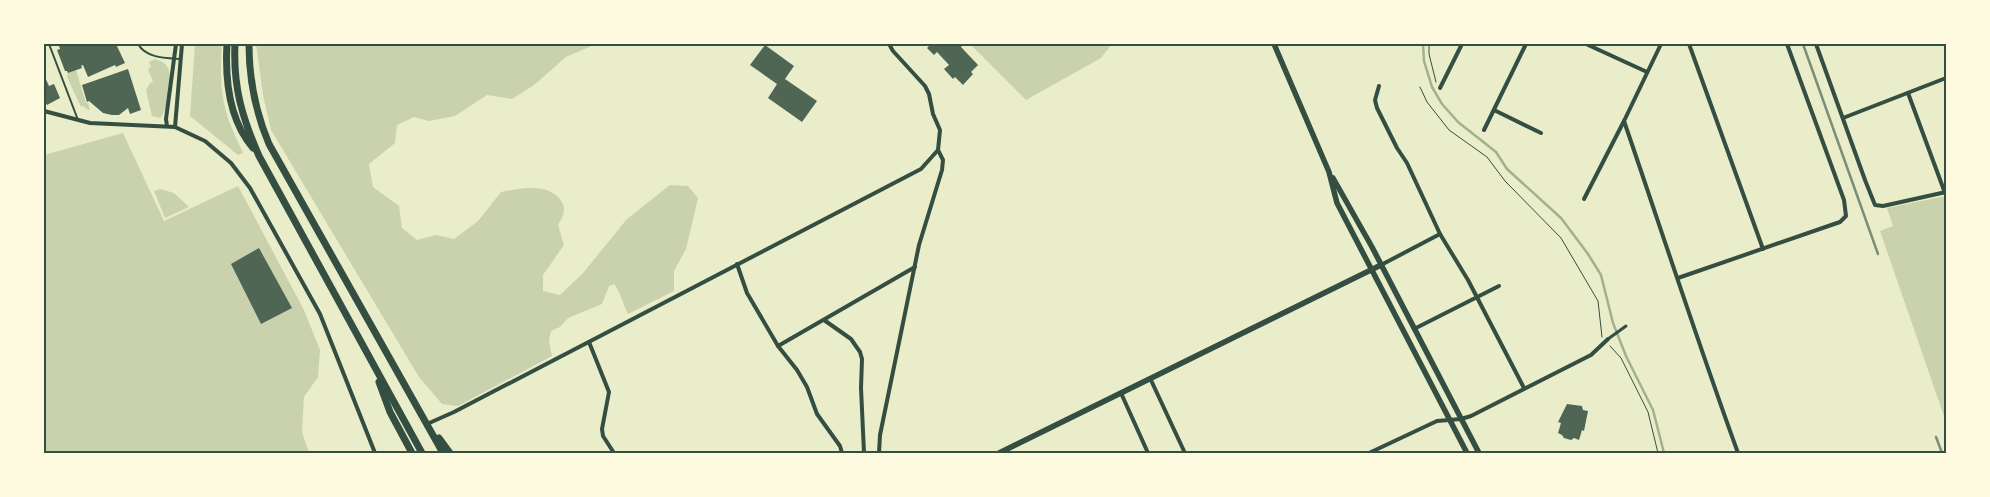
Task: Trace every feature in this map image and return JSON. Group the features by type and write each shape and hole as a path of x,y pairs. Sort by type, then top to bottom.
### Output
{"highway":[{"path":"228,44 228,78 232,106 243,136 259,156"},
{"path":"235,44 234,72 239,102 259,156 422,453"},
{"path":"249,44 253,95 257,114 269,144 443,453"},
{"path":"369,356 390,412 412,453"},
{"path":"428,425 450,453"}],"main road":[{"path":"1274,44 1329,172 1337,203 1467,453"},
{"path":"1329,172 1346,199 1479,453"},
{"path":"999,453 1381,265"}],"street":[{"path":"167,126 166,119 176,44"},
{"path":"175,127 182,44"},
{"path":"428,425 921,169 938,150 940,130 932,114 929,94 925,86 893,51 889,44"},
{"path":"1440,88 1462,44"},
{"path":"1484,130 1526,44"},
{"path":"1586,44 1648,72"},
{"path":"1584,199 1624,121 1660,44"},
{"path":"1689,44 1763,249"},
{"path":"1678,278 1840,222 1846,216 1844,200 1787,44"},
{"path":"1816,44 1865,180 1876,205 1883,206 1946,192 1908,93"},
{"path":"1843,118 1946,78"},
{"path":"1379,86 1375,100 1377,108 1407,163 1440,234 1477,297 1524,388"},
{"path":"1494,110 1541,133"},
{"path":"44,111 107,125 175,127 205,141 231,162 250,188 320,314 375,453"},
{"path":"1624,121 1678,278 1692,326 1738,453"},
{"path":"879,453 880,435 922,234 942,170 943,160 938,150"},
{"path":"1381,265 1440,234"},
{"path":"737,264 747,293 778,346 802,378 817,414 840,446 842,453"},
{"path":"778,346 915,267"},
{"path":"1414,329 1499,286"},
{"path":"824,320 851,339 860,352 862,359 864,453"},
{"path":"1369,453 1438,421 1461,419 1591,355 1626,326"},
{"path":"589,342 609,392 602,429 603,436 614,453"},
{"path":"1150,378 1184,451"},
{"path":"1121,393 1148,453"}],"lane":[{"path":"49,44 78,120"},
{"path":"138,44 142,51 148,54 181,59"}],"path":[{"path":"1429,44 1435,81"},
{"path":"1420,87 1427,102 1449,130 1487,157 1505,181 1561,238 1598,301 1602,328 1601,347 1609,345 1621,358 1648,412 1658,453"}],"green space":[{"path":"195,44 222,44 222,93 226,112 243,153 238,155 190,116"},
{"path":"256,44 596,44 566,57 534,85 512,99 487,95 455,116 429,121 414,117 397,125 395,143 369,164 373,187 399,206 402,228 417,240 436,235 454,239 478,221 501,192 538,188 552,193 558,197 564,208 558,225 564,245 543,275 543,291 560,295 583,273 627,219 670,185 688,186 698,198 686,249 674,271 674,291 628,314 614,284 609,286 602,304 568,318 560,327 551,331 549,341 552,356 458,406 442,404 419,377 271,130 263,95"},
{"path":"970,44 1112,44 1101,58 1026,100"},
{"path":"155,59 167,66 170,78 167,101 160,118 152,116 146,90 150,83 153,82 148,69 151,67 149,62"},
{"path":"76,70 90,110 83,106 81,107 67,77 68,73"},
{"path":"123,133 164,221 238,186 304,310 320,350 318,377 304,397 302,432 309,453 44,453 44,155"},
{"path":"160,189 174,193 189,207 165,218 154,191"},
{"path":"1946,196 1946,422 1880,231 1893,226 1887,208"}],"building":[{"path":"65,44 116,44 125,63 116,67 115,65 88,77 83,65 81,66 82,68 68,73 65,71 57,50 60,49 59,46"},
{"path":"931,44 963,44 961,47 978,65 963,85 955,77 953,79 944,69 949,65 937,52 934,55 927,48"},
{"path":"765,45 794,66 785,79 817,101 802,122 768,98 777,84 750,65"},
{"path":"128,69 141,110 130,114 128,108 119,115 112,115 103,113 89,101 87,102 82,85"},
{"path":"44,75 49,86 54,84 60,98 47,105 44,101"},
{"path":"259,248 292,308 261,324 231,264"},
{"path":"1567,404 1582,406 1583,410 1588,411 1584,431 1582,430 1579,440 1564,438 1558,433 1561,423 1558,422"}],"waterway":[{"path":"1423,44 1424,61 1432,87 1442,104 1458,122 1496,152 1507,169 1561,218 1601,275 1613,323 1626,356 1653,410 1664,453"}],"railway":[{"path":"1803,44 1878,254"},
{"path":"1936,437 1942,453"}]}
